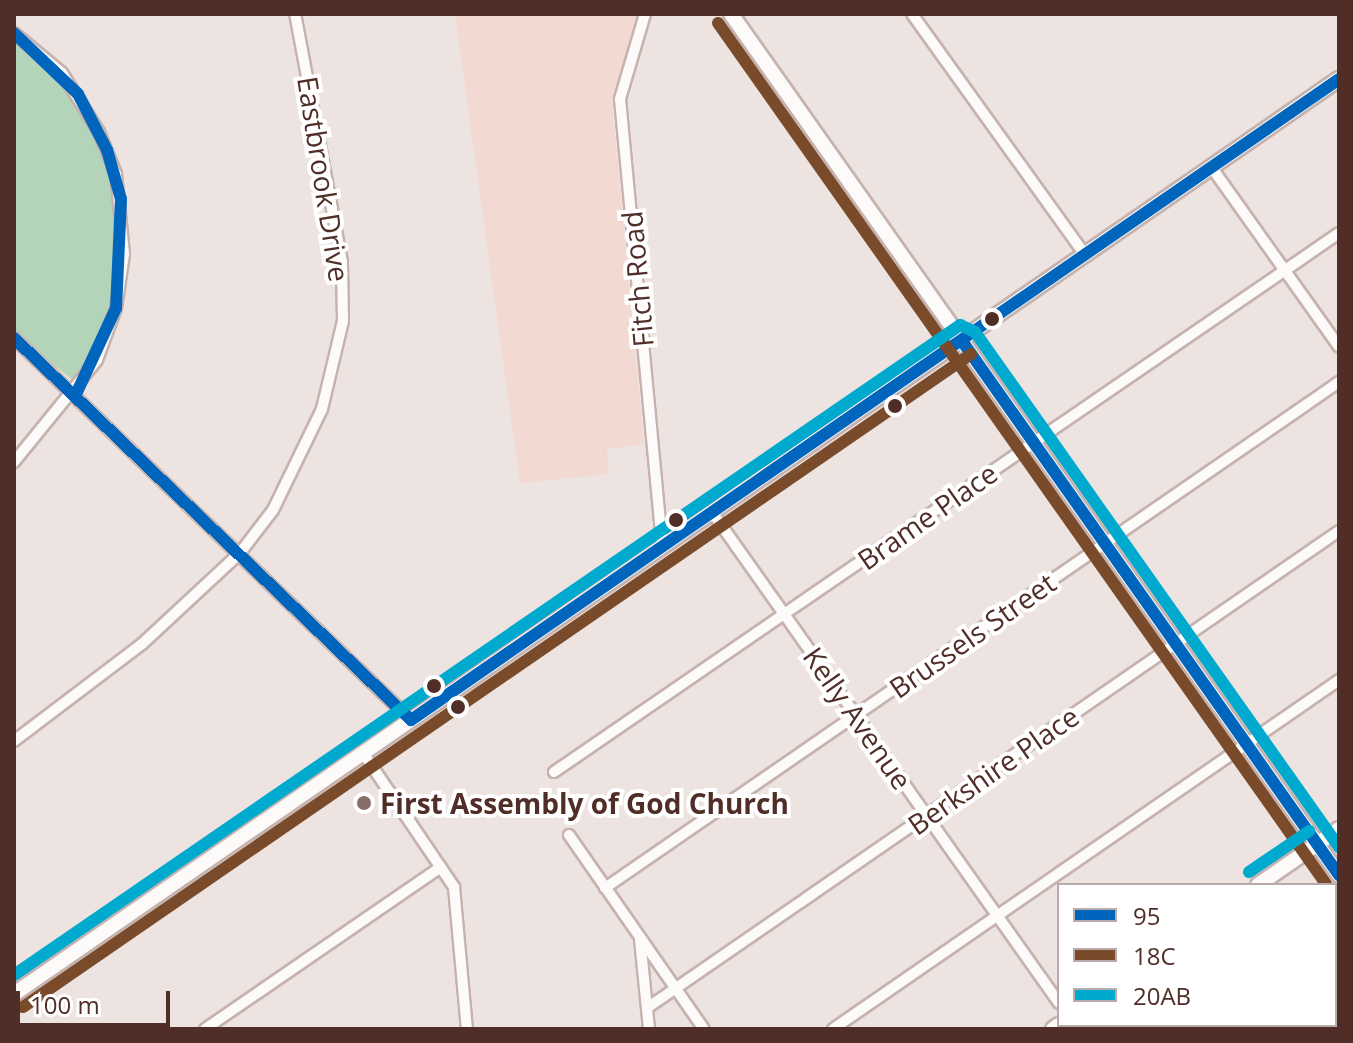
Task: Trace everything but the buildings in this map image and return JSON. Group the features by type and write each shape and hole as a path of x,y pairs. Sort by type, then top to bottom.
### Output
{"main road":[{"path":"731,14 1339,875"},
{"path":"14,994 1339,79"},
{"path":"1261,883 1339,829"}],"street":[{"name":"Eastbrook Drive","path":"14,741 142,644 240,553 304,454 343,321 325,148 295,14"},
{"name":"Fitch Road","path":"645,14 620,99 662,547"},
{"path":"912,14 1085,255"},
{"path":"14,33 78,94 107,150 121,199 124,254 116,308 76,394 14,462"},
{"path":"1212,168 1339,347"},
{"name":"Brame Place","path":"554,772 1339,233"},
{"path":"14,338 76,394 411,720"},
{"name":"Brussels Street","path":"605,888 1339,382"},
{"name":"Kelly Avenue","path":"712,512 1057,1000"},
{"name":"Berkshire Place","path":"647,1008 1339,531"},
{"path":"833,1029 1339,680"},
{"path":"363,753 454,887 467,1029"},
{"path":"569,835 704,1029"},
{"path":"205,1029 441,867"},
{"path":"640,939 649,1029"}],"shaded area":[{"path":"455,14 638,14 612,103 644,444 607,449 609,474 520,483"}],"green space":[{"path":"14,39 49,66 87,112 111,169 118,271 110,315 75,382 14,333"}],"transit line":[{"name":"18C","path":"718,23 1325,883"},
{"name":"95","path":"14,33 78,94 107,150 121,199 116,308 76,394"},
{"name":"95","path":"14,338 411,720 1339,79"},
{"name":"20AB","path":"14,975 960,325 975,332 1339,847"},
{"name":"95","path":"962,341 1339,875"},
{"name":"18C","path":"23,1007 971,354"},
{"name":"20AB","path":"1249,872 1309,831"}],"place":[{"name":"First Assembly of God Church","path":"364,803"}]}
